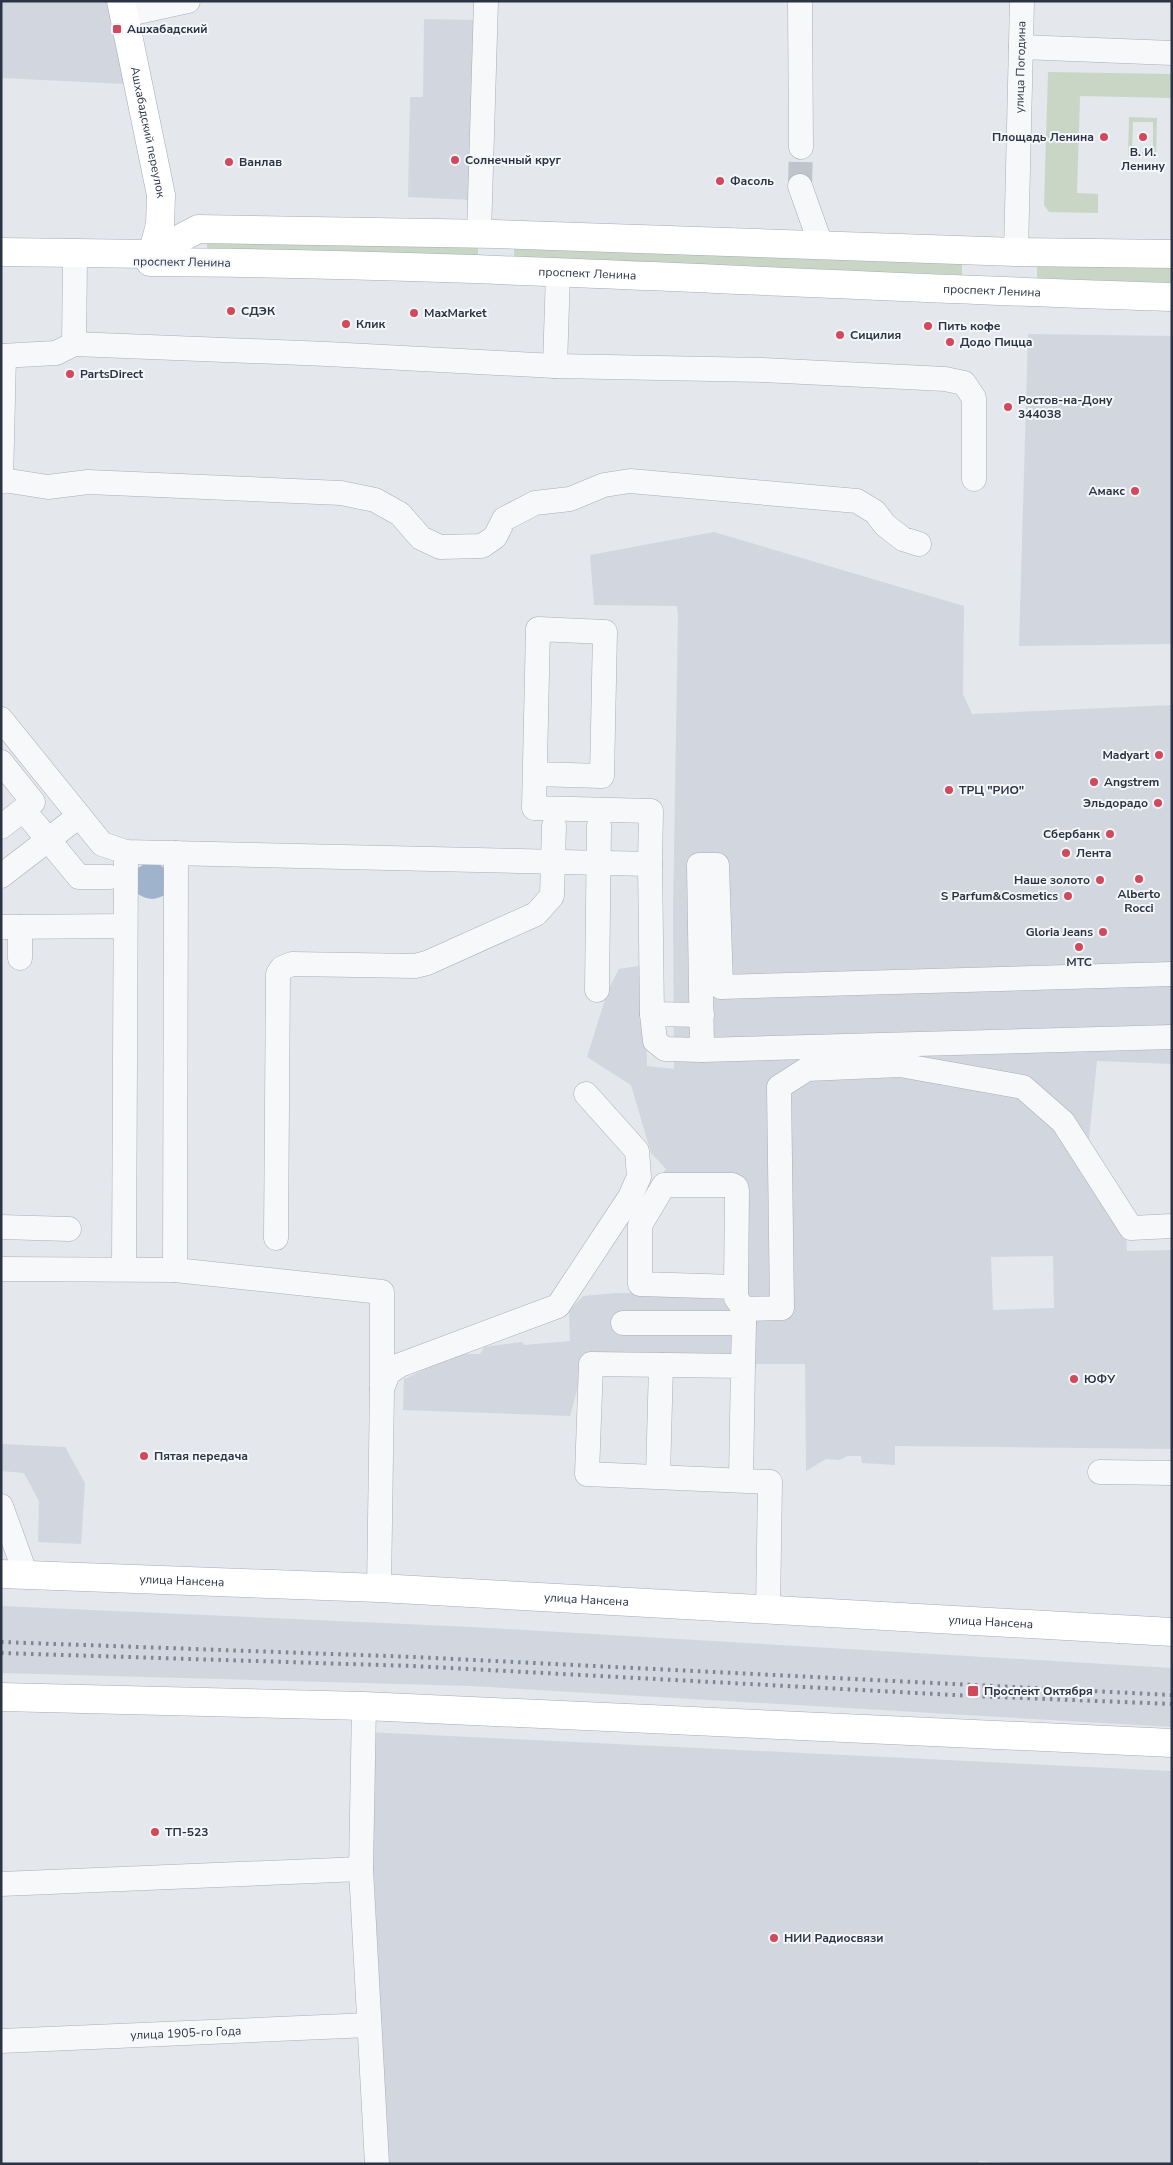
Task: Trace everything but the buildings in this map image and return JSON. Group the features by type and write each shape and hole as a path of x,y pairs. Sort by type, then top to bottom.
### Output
{"main road":[{"name":"Ашхабадский переулок","path":"122,8 161,195 160,224 150,258"},
{"name":"проспект Ленина","path":"150,258 198,229 486,234 1016,252 1172,254"},
{"path":"486,234 492,270"},
{"path":"1,252 150,258"},
{"path":"1014,292 1016,252"},
{"name":"проспект Ленина","path":"150,258 1172,297"},
{"name":"улица Нансена","path":"13,1574 380,1588 1172,1632"},
{"path":"1,1697 364,1706 1172,1743"}],"street":[{"path":"122,8 188,1"},
{"path":"486,1 486,234"},
{"path":"800,1 801,147"},
{"name":"улица Погодина","path":"1016,252 1022,1"},
{"path":"1021,47 1172,53"},
{"path":"800,186 821,245"},
{"name":"проспект Ленина","path":"1,258 75,260 150,258"},
{"path":"74,344 75,260"},
{"path":"555,366 558,273"},
{"path":"919,544 903,539 885,525 875,512 857,501 732,491 675,484 630,481 604,485 570,499 535,503 504,519 496,536 482,546 440,547 421,538 400,514 375,500 341,492 88,482 48,488 2,481 2,356 56,354 74,344 327,354 555,366 799,372 945,379 964,383 974,398 974,479"},
{"path":"535,774 602,776 605,632 538,629 534,808 651,811 652,1014 654,1041 665,1049 702,1050 1172,1037"},
{"path":"1,719 102,844 126,852 650,864"},
{"path":"1,762 33,802 1,827"},
{"path":"26,813 79,877 110,877"},
{"path":"1,876 79,816"},
{"path":"276,1238 278,974 282,968 292,964 415,966 427,963 536,914 552,896 554,826"},
{"path":"598,990 599,826"},
{"path":"124,1269 126,852"},
{"path":"176,853 176,1270"},
{"path":"702,1050 699,865 717,865 721,987 1172,974"},
{"path":"20,958 11,927 125,926"},
{"path":"652,1014 702,1015"},
{"path":"623,1324 744,1316 782,1308 779,1087 807,1069 900,1065 1023,1087 1063,1122 1131,1228 1172,1226"},
{"path":"382,1389 388,1373 400,1365 558,1306 630,1197 639,1177 637,1151 586,1094"},
{"path":"736,1286 640,1284 639,1230 661,1202 662,1188 670,1184 732,1185 736,1187 736,1286 736,1298 744,1316 741,1479"},
{"path":"1,1228 69,1229"},
{"path":"1,1269 176,1270 382,1292 380,1588"},
{"path":"743,1366 591,1364 587,1474 766,1480 770,1482 772,1486 768,1610"},
{"path":"658,1476 661,1365"},
{"path":"1100,1472 1172,1473"},
{"path":"1,1506 13,1574"},
{"path":"364,1706 361,1869 377,2164"},
{"path":"1,1884 361,1869"},
{"name":"улица 1905-го Года","path":"1,2041 369,2025"}],"shaded area":[{"path":"1,1 108,1 126,84 1,78"},
{"path":"424,19 475,20 472,200 408,197 410,97 423,97"},
{"path":"1028,334 1172,336 1172,644 1019,646"},
{"path":"714,532 964,606 963,694 972,714 1172,705 1172,1064 1097,1061 1087,1158 1126,1226 1127,1251 1172,1250 1172,1449 895,1446 895,1465 862,1463 861,1456 847,1456 840,1460 826,1459 806,1471 805,1364 606,1364 580,1379 570,1416 403,1410 404,1379 458,1354 480,1354 484,1347 522,1342 524,1345 570,1341 569,1311 583,1296 616,1293 746,1294 745,1177 661,1176 666,1169 651,1153 631,1085 587,1057 608,990 619,969 644,965 647,1066 674,1069 673,911 678,615 677,606 594,605 590,555","holes":["1053,1256 1054,1308 993,1310 991,1257"]},
{"path":"1,1444 65,1447 85,1483 81,1544 38,1542 39,1501 24,1473 1,1471"},
{"path":"1,1606 472,1627 1172,1668 1172,1727 471,1686 1,1673"},
{"name":"НИИ Радиосвязи","path":"368,1732 1172,1771 1172,2164 1022,2164 979,2161 979,2164 386,2164"}],"green space":[{"path":"1048,72 1172,74 1172,98 1080,96 1077,193 1098,194 1098,213 1049,212 1044,205"},
{"path":"1129,117 1157,118 1156,157 1128,156","holes":["1133,122 1153,122 1153,152 1132,152"]},
{"path":"207,238 478,244 478,256 207,251"},
{"path":"514,244 962,260 962,275 514,259"},
{"path":"1037,260 1172,264 1172,283 1037,278"}],"water":[{"path":"146,863 157,863 167,870 167,894 152,899 138,894 134,876 138,868"}],"tunnel":[{"path":"800,186 801,147"}],"railway":[{"path":"1,1642 415,1657 1172,1695"},
{"path":"1,1653 413,1666 973,1696 1172,1704"}],"place":[{"name":"Ашхабадский","path":"117,29"},
{"name":"Площадь Ленина","path":"1104,137"},
{"name":"В. И. Ленину","path":"1143,137"},
{"name":"Солнечный круг","path":"455,160"},
{"name":"Ванлав","path":"229,162"},
{"name":"Фасоль","path":"720,181"},
{"name":"СДЭК","path":"231,311"},
{"name":"MaxMarket","path":"414,313"},
{"name":"Клик","path":"346,324"},
{"name":"Пить кофе","path":"928,326"},
{"name":"Сицилия","path":"840,335"},
{"name":"Додо Пицца","path":"950,342"},
{"name":"PartsDirect","path":"70,374"},
{"name":"Ростов-на-Дону 344038","path":"1008,407"},
{"name":"Амакс","path":"1135,491"},
{"name":"Madyart","path":"1159,755"},
{"name":"Angstrem","path":"1094,782"},
{"name":"ТРЦ \"РИО\"","path":"949,790"},
{"name":"Эльдорадо","path":"1158,803"},
{"name":"Сбербанк","path":"1110,834"},
{"name":"Лента","path":"1066,853"},
{"name":"Alberto Rocci","path":"1139,879"},
{"name":"Наше золото","path":"1100,880"},
{"name":"S Parfum&Cosmetics","path":"1068,896"},
{"name":"Gloria Jeans","path":"1103,932"},
{"name":"МТС","path":"1079,947"},
{"name":"ЮФУ","path":"1074,1379"},
{"name":"Пятая передача","path":"144,1456"},
{"name":"Проспект Октября","path":"973,1691"},
{"name":"ТП-523","path":"155,1832"},
{"name":"НИИ Радиосвязи","path":"774,1938"}]}
